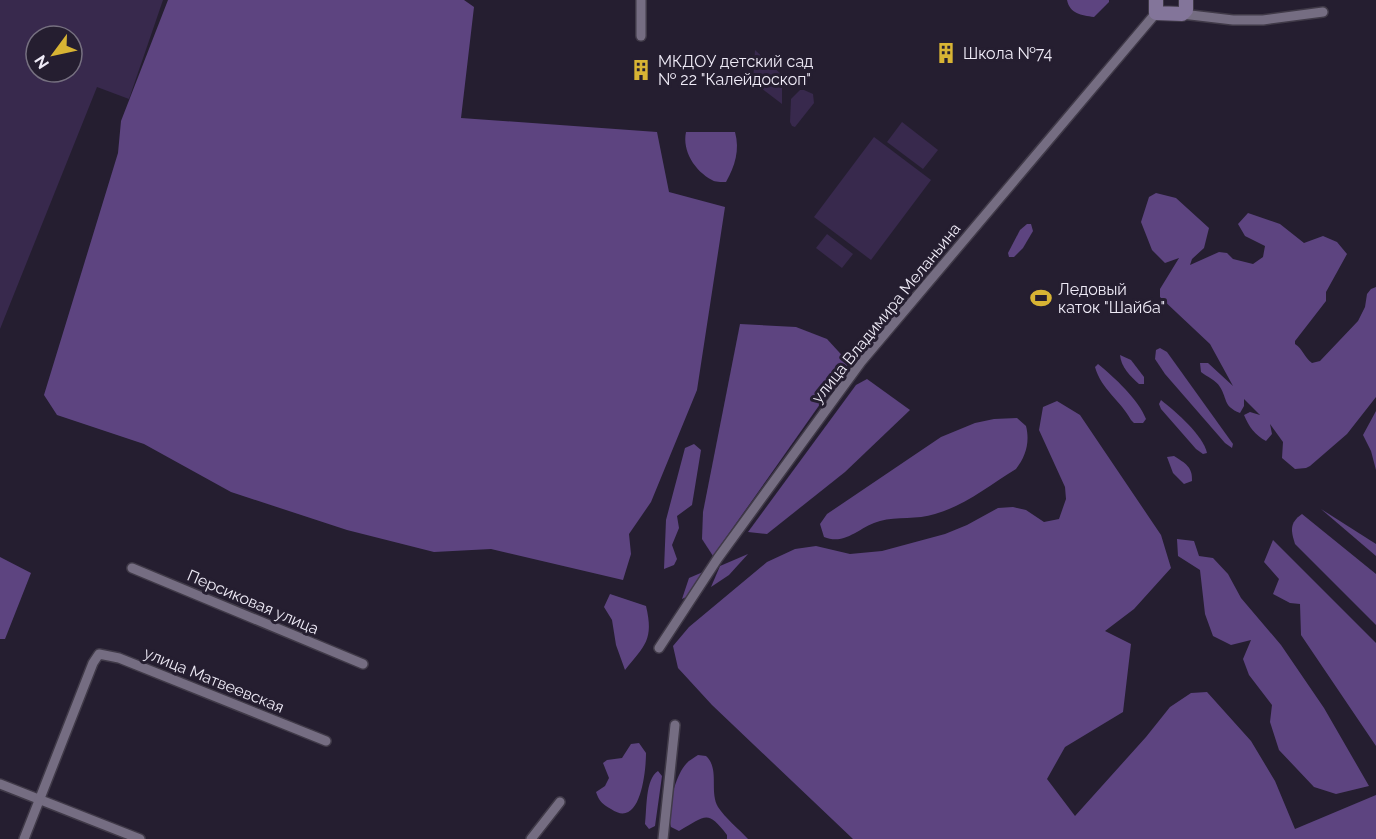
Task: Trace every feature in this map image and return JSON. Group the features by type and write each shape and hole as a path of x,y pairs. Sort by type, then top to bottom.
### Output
{"street":[{"path":"640,36 641,0"},
{"path":"1156,7 1184,7 1233,20 1263,20 1323,12"},
{"name":"улица Владимира Меланьина","path":"659,648 717,558 861,362 1156,7"},
{"name":"Персиковая улица","path":"132,568 363,664"},
{"name":"улица Матвеевская","path":"39,799 93,663 99,654 118,658 326,741"},
{"path":"663,839 675,725"},
{"path":"0,784 140,839"},
{"path":"24,839 39,799"},
{"path":"531,839 560,802"}],"shaded area":[{"path":"0,0 163,0 129,99 97,87 0,329"},
{"path":"168,0 464,0 474,7 461,118 657,132 669,192 725,207 697,390 651,502 629,534 631,554 623,580 491,549 434,552 347,530 231,492 144,444 57,415 44,395 118,153 121,121"},
{"path":"1067,0 1109,0 1109,2 1094,17 1073,11"},
{"path":"755,50 782,75 782,104 753,82"},
{"path":"800,90 813,94 814,103 795,127 790,122 791,99"},
{"path":"902,122 938,150 923,169 887,142"},
{"path":"686,132 735,132 736,158 726,182 713,181 695,166 686,146"},
{"path":"874,137 931,180 871,260 814,217"},
{"path":"1156,193 1176,198 1209,228 1204,248 1192,259 1190,265 1219,252 1227,253 1233,259 1253,264 1263,257 1265,246 1245,236 1238,224 1248,213 1280,224 1304,243 1323,236 1337,242 1347,254 1326,292 1326,301 1295,341 1295,344 1312,363 1320,361 1358,321 1365,307 1367,294 1376,287 1376,397 1347,434 1310,466 1295,469 1282,458 1283,442 1270,424 1272,434 1266,441 1253,430 1244,415 1250,412 1260,415 1244,399 1244,406 1240,413 1231,408 1214,380 1201,372 1200,363 1208,363 1233,386 1210,344 1160,297 1160,289 1179,258 1165,263 1152,250 1141,222 1149,197"},
{"path":"1027,224 1031,224 1033,231 1023,248 1014,257 1009,257 1008,253 1020,230"},
{"path":"827,234 853,254 842,268 816,248"},
{"path":"740,324 796,327 827,339 849,363 713,556 702,539 703,512"},
{"path":"1160,348 1167,352 1233,444 1232,448 1225,443 1165,374 1155,359 1156,350"},
{"path":"1120,355 1131,360 1144,377 1144,384 1139,384 1129,374"},
{"path":"1098,364 1138,404 1146,419 1143,423 1134,423 1106,388 1095,367"},
{"path":"867,379 910,410 845,472 767,534 748,532 856,385"},
{"path":"1161,400 1195,431 1207,453 1203,454 1196,449 1161,409 1159,404"},
{"path":"1057,401 1080,415 1161,535 1171,568 1134,609 1105,631 1131,644 1123,712 1065,747 1047,779 1075,816 1170,707 1191,693 1207,692 1251,741 1275,781 1295,829 1376,795 1376,839 853,839 712,705 678,668 673,646 689,627 767,562 795,549 816,546 850,554 882,551 945,534 998,508 1013,507 1026,510 1044,522 1059,519 1066,499 1065,487 1039,430 1043,407"},
{"path":"1376,411 1376,470 1371,451 1363,435"},
{"path":"1017,418 1026,426 1027,432 1026,449 1022,459 1016,469 977,494 956,506 935,514 880,521 839,539 824,537 820,524 827,514 941,437 975,423"},
{"path":"694,444 701,450 692,505 677,516 679,528 672,545 677,559 674,565 664,569 666,520 685,448"},
{"path":"1174,456 1190,469 1192,481 1184,484 1173,473 1167,457"},
{"path":"1321,509 1376,544 1376,556"},
{"path":"1302,514 1376,574 1376,625 1295,544 1292,528"},
{"path":"1177,539 1194,541 1199,556 1213,558 1228,574 1241,598 1281,645 1324,708 1369,786 1336,794 1314,787 1279,750 1270,722 1272,705 1249,675 1243,659 1251,640 1231,645 1213,636 1205,614 1200,570 1178,556"},
{"path":"1273,540 1376,643 1376,746 1301,635 1300,604 1290,603 1273,594 1279,579 1264,562"},
{"path":"748,554 729,575 711,587 720,566"},
{"path":"0,557 31,573 5,639 0,639"},
{"path":"703,572 688,596 682,599 689,578"},
{"path":"610,594 646,606 648,635 643,648 625,670 616,645 612,620 604,607"},
{"path":"639,743 646,753 643,784 635,805 629,812 621,813 603,804 596,792 605,786 609,778 603,763 607,760 622,758 631,744"},
{"path":"698,755 706,756 713,767 714,794 718,807 748,839 727,839 727,835 710,818 701,819 679,831 671,827 671,803 678,777 686,764"},
{"path":"658,771 662,776 655,826 649,829 645,824 647,795 651,781"}],"place":[{"name":"Школа №74","path":"946,53"},
{"name":"МКДОУ детский сад № 22 \"Калейдоскоп\"","path":"641,70"},
{"name":"Ледовый каток \"Шайба\"","path":"1041,298"}]}
